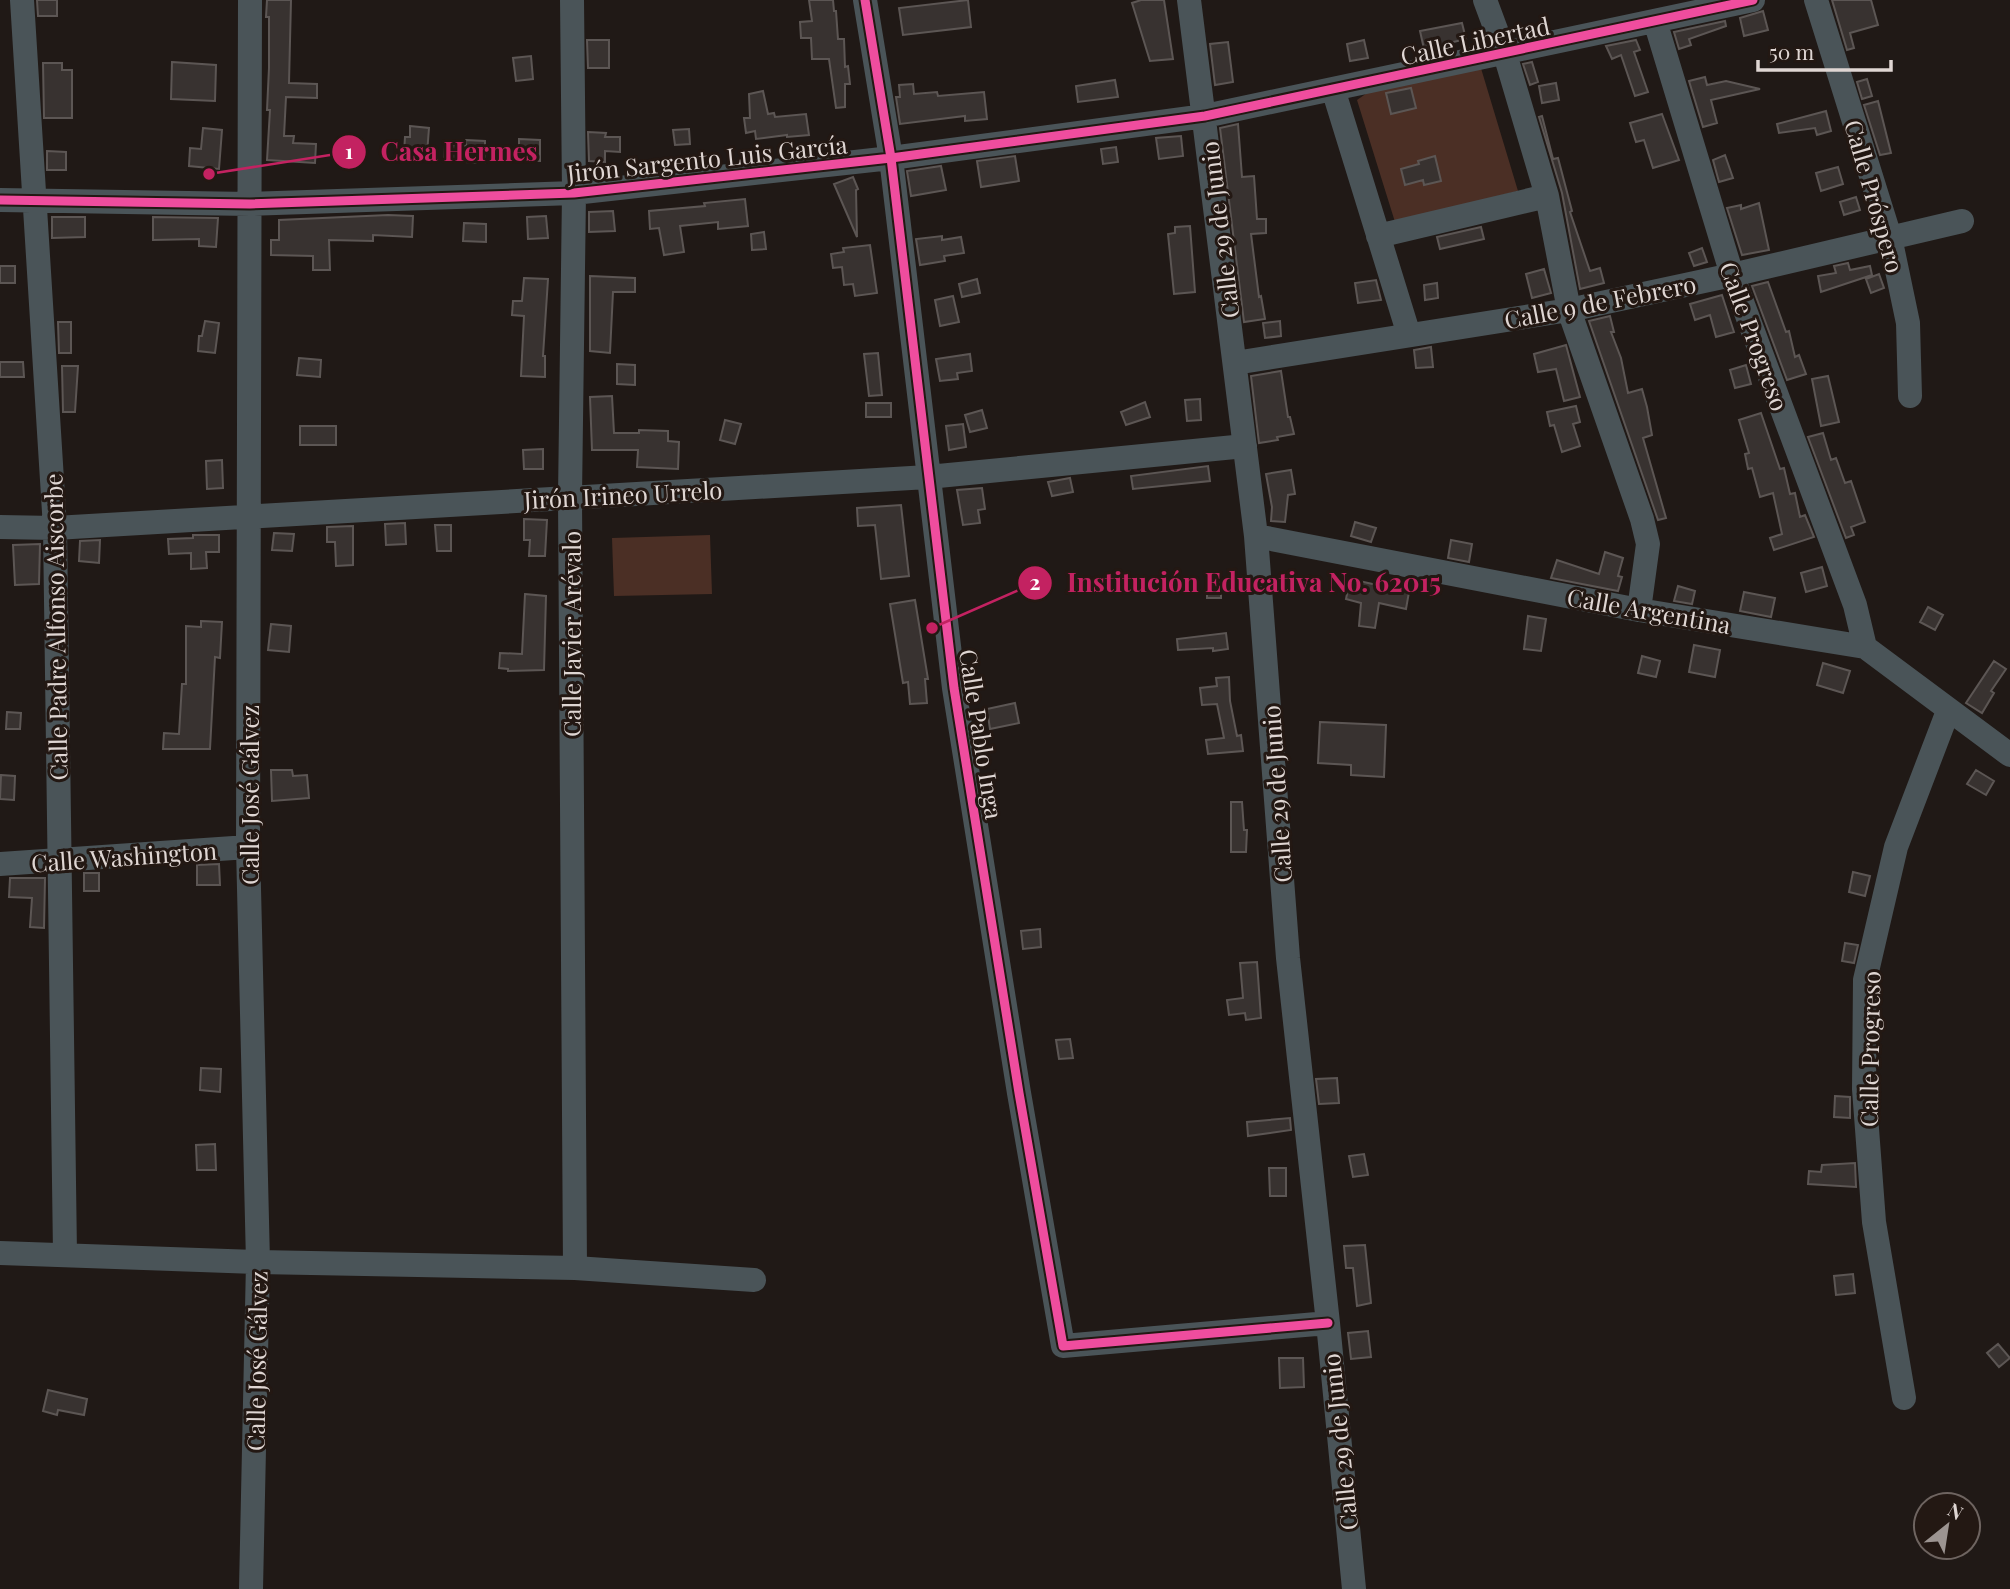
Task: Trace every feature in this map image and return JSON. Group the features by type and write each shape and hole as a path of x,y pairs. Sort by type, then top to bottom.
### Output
{"street":[{"name":"Calle Padre Alfonso Aiscorbe","path":"22,0 55,528 65,1254"},
{"name":"Calle José Gálvez","path":"250,0 248,847 258,1262 251,1589"},
{"name":"Calle Javier Arévalo","path":"572,0 574,192 570,497 575,1268"},
{"name":"Calle Pablo Inga","path":"865,0 891,158 954,688 1016,1079 1063,1346 1328,1323"},
{"name":"Calle 29 de Junio","path":"1189,0 1256,536 1288,958 1354,1589"},
{"path":"1485,0 1505,54 1547,196 1569,310 1642,519 1648,544 1639,610"},
{"name":"Calle Libertad","path":"1205,116 1752,0"},
{"name":"Calle Próspero","path":"1816,0 1890,237 1908,323 1910,396"},
{"name":"Calle Progreso","path":"1655,21 1732,275 1855,605 1865,647"},
{"path":"1333,89 1409,335"},
{"name":"Jirón Sargento Luis García","path":"0,200 250,204 574,192 891,158 1205,116"},
{"path":"1378,236 1547,196"},
{"name":"Calle 9 de Febrero","path":"1235,363 1569,310 1962,221"},
{"name":"Jirón Irineo Urrelo","path":"0,527 55,528 928,477 1245,446"},
{"name":"Calle Argentina","path":"1256,536 1639,610 1865,647 2010,755"},
{"name":"Calle Progreso","path":"1904,1398 1874,1222 1864,1089 1865,980 1896,847 1948,711"},
{"name":"Calle Washington","path":"0,864 248,847"},
{"path":"0,1253 258,1262 575,1268 754,1280"}],"shaded area":[{"path":"1480,65 1518,191 1395,222 1357,100 1367,93"},
{"path":"710,535 712,594 614,596 612,538"}],"building":[{"path":"37,0 57,0 57,16 38,16"},
{"path":"267,0 291,0 289,83 317,84 317,98 286,97 284,136 294,136 293,143 316,144 315,163 267,160 270,110 267,110"},
{"path":"809,0 833,0 838,39 844,39 845,67 848,66 850,84 845,84 845,107 836,108 829,59 812,59 811,38 801,38 800,22 812,21"},
{"path":"968,0 971,27 903,35 899,8"},
{"path":"1141,0 1164,0 1173,59 1150,61 1132,3"},
{"path":"1832,0 1871,0 1878,25 1850,33 1854,48 1847,50"},
{"path":"1763,11 1768,30 1744,36 1740,18"},
{"path":"1725,21 1726,26 1689,39 1691,45 1679,49 1674,32"},
{"path":"1462,23 1466,39 1424,49 1420,31"},
{"path":"587,40 609,40 609,68 588,68"},
{"path":"1364,40 1368,58 1350,61 1347,44"},
{"path":"1636,40 1640,50 1634,52 1648,92 1635,96 1621,55 1612,59 1606,46"},
{"path":"1228,42 1233,82 1215,85 1210,44"},
{"path":"531,56 533,79 516,81 513,58"},
{"path":"172,62 216,65 215,101 171,99"},
{"path":"1532,62 1538,82 1530,85 1523,64"},
{"path":"43,63 62,63 62,70 72,70 72,118 44,118"},
{"path":"1705,77 1707,85 1726,81 1760,89 1711,100 1717,123 1703,127 1689,81"},
{"path":"1867,79 1872,96 1862,99 1857,82"},
{"path":"1115,80 1118,97 1078,102 1076,86"},
{"path":"1556,83 1559,100 1542,103 1539,86"},
{"path":"913,84 914,94 937,92 938,96 984,92 987,119 965,121 965,116 900,124 896,97 900,97 899,85"},
{"path":"1411,88 1416,108 1391,114 1386,93"},
{"path":"763,91 768,114 774,113 775,117 806,114 809,135 756,139 755,131 746,133 744,118 750,118 749,94"},
{"path":"1878,101 1891,153 1880,155 1864,105"},
{"path":"1826,111 1831,131 1817,135 1815,128 1779,133 1777,124"},
{"path":"1662,114 1679,160 1653,168 1644,140 1636,142 1630,123"},
{"path":"1542,116 1553,159 1558,158 1572,211 1570,212 1590,271 1600,268 1604,283 1580,289 1562,193 1539,117"},
{"path":"1238,124 1242,177 1254,176 1257,219 1266,219 1266,233 1251,234 1259,297 1261,296 1265,319 1244,322 1220,128"},
{"path":"410,126 429,128 427,154 404,153 405,137 410,137"},
{"path":"203,128 222,130 219,169 189,166 190,148 201,149"},
{"path":"689,129 690,144 675,145 673,130"},
{"path":"588,132 606,133 605,137 620,137 620,152 605,151 605,162 589,161"},
{"path":"1181,136 1183,156 1159,159 1156,138"},
{"path":"519,139 540,140 540,161 519,160"},
{"path":"466,140 485,141 485,163 444,161 445,145 466,146"},
{"path":"1116,147 1118,162 1103,164 1101,149"},
{"path":"47,151 66,152 66,170 47,170"},
{"path":"1725,155 1733,178 1719,182 1713,160"},
{"path":"1015,156 1019,181 981,187 977,161"},
{"path":"1435,156 1441,181 1424,185 1423,180 1405,185 1401,169"},
{"path":"941,166 946,190 911,196 907,171"},
{"path":"1838,167 1843,184 1821,191 1816,173"},
{"path":"853,177 858,189 857,237 834,184"},
{"path":"1856,197 1860,210 1844,215 1840,202"},
{"path":"745,199 748,226 718,229 718,222 680,226 684,252 664,255 659,228 650,229 649,211"},
{"path":"1759,203 1769,250 1742,255 1727,208 1741,205 1741,209"},
{"path":"613,211 615,231 589,232 589,212"},
{"path":"413,216 412,237 373,235 373,241 329,240 330,270 313,270 313,256 271,255 271,240 279,240 279,220"},
{"path":"546,216 548,238 528,239 527,217"},
{"path":"52,217 85,217 85,237 52,238"},
{"path":"153,217 218,218 216,247 199,246 199,239 153,240"},
{"path":"464,223 486,224 486,242 463,241"},
{"path":"1190,226 1195,292 1174,294 1168,234 1175,233 1175,227"},
{"path":"1481,227 1484,239 1440,249 1437,237"},
{"path":"764,232 766,249 752,250 751,234"},
{"path":"942,236 942,240 961,237 964,253 944,256 945,261 920,265 916,239"},
{"path":"870,245 877,293 855,296 853,284 844,285 842,267 833,268 831,254 844,252 843,248"},
{"path":"1702,248 1707,262 1694,266 1689,253"},
{"path":"1848,263 1850,270 1870,266 1872,275 1821,292 1818,276 1836,273 1834,266"},
{"path":"0,266 15,266 15,283 0,283"},
{"path":"1544,269 1551,293 1532,298 1526,274"},
{"path":"1879,274 1884,288 1871,293 1866,279"},
{"path":"590,276 635,278 635,292 613,292 610,353 590,351"},
{"path":"524,278 548,279 543,356 545,377 521,376 524,316 512,315 513,301 522,301"},
{"path":"977,279 980,293 962,297 959,284"},
{"path":"1376,280 1381,300 1358,303 1355,283"},
{"path":"1768,282 1786,332 1789,331 1795,357 1799,355 1806,374 1787,380 1752,286"},
{"path":"1437,283 1438,298 1425,300 1424,285"},
{"path":"1722,295 1734,332 1716,337 1710,315 1695,320 1690,304"},
{"path":"953,296 959,322 940,326 935,300"},
{"path":"1610,316 1614,332 1611,332 1621,358 1628,393 1642,389 1647,407 1652,435 1643,438 1666,518 1658,520 1589,321"},
{"path":"205,321 219,323 215,353 198,351 199,336 202,336"},
{"path":"1280,321 1281,336 1265,338 1263,323"},
{"path":"58,322 71,322 71,353 59,353"},
{"path":"1566,345 1580,397 1564,401 1556,369 1538,372 1534,354"},
{"path":"1431,347 1433,367 1416,368 1414,350"},
{"path":"878,353 882,395 869,396 864,354"},
{"path":"970,354 972,371 957,373 958,379 940,381 936,359"},
{"path":"299,358 321,360 320,377 297,375"},
{"path":"0,362 23,362 24,377 0,377"},
{"path":"617,364 635,365 635,385 617,384"},
{"path":"1746,365 1751,384 1735,388 1730,370"},
{"path":"62,366 78,366 75,412 63,412"},
{"path":"1281,371 1288,417 1294,434 1259,443 1251,376"},
{"path":"1828,376 1839,422 1821,426 1812,379"},
{"path":"612,396 614,433 668,431 668,441 679,442 678,469 637,467 638,450 592,450 590,397"},
{"path":"1200,399 1201,420 1187,421 1185,400"},
{"path":"1145,402 1150,417 1126,425 1121,412"},
{"path":"866,403 891,403 891,417 866,417"},
{"path":"1576,406 1580,422 1573,424 1580,446 1562,452 1554,425 1550,426 1547,412"},
{"path":"982,410 987,428 970,432 965,415"},
{"path":"1761,413 1780,469 1784,468 1790,494 1795,493 1800,517 1805,515 1814,537 1774,550 1770,538 1782,534 1773,493 1760,497 1752,468 1748,469 1745,454 1749,453 1739,420"},
{"path":"725,420 741,424 735,444 720,440"},
{"path":"963,424 966,447 949,450 946,426"},
{"path":"300,426 336,426 336,445 300,445"},
{"path":"1823,433 1831,460 1836,458 1845,483 1851,481 1865,522 1851,527 1854,535 1846,538 1808,437"},
{"path":"543,449 543,469 524,469 523,450"},
{"path":"222,460 223,488 207,489 206,461"},
{"path":"1208,466 1210,481 1133,489 1131,476"},
{"path":"1291,470 1295,494 1288,495 1285,522 1271,521 1272,507 1266,474"},
{"path":"1070,478 1073,492 1052,496 1048,482"},
{"path":"982,488 985,509 978,510 980,523 963,525 957,490"},
{"path":"901,505 909,576 881,579 875,525 858,526 857,508"},
{"path":"524,519 547,520 545,556 529,556 530,540 524,540"},
{"path":"1355,522 1376,528 1371,542 1351,536"},
{"path":"405,523 406,544 386,545 385,524"},
{"path":"435,525 451,525 451,551 437,551"},
{"path":"353,526 353,565 336,566 335,542 327,542 327,527"},
{"path":"274,533 294,534 292,551 272,550"},
{"path":"193,535 219,535 219,552 206,552 207,568 191,569 191,553 169,554 168,539 193,538"},
{"path":"100,540 99,563 79,561 80,541"},
{"path":"1451,540 1472,544 1469,562 1448,558"},
{"path":"40,544 39,584 15,585 13,545"},
{"path":"1605,552 1623,558 1618,576 1622,577 1618,591 1551,578 1557,560 1599,574"},
{"path":"1822,567 1827,586 1806,592 1801,573"},
{"path":"1207,576 1221,576 1221,598 1207,598"},
{"path":"1350,579 1409,592 1406,609 1379,603 1375,628 1359,626 1361,603 1346,599"},
{"path":"1678,586 1695,591 1692,604 1674,601"},
{"path":"1744,592 1775,598 1771,617 1740,611"},
{"path":"525,594 546,596 544,670 508,671 499,668 500,653 522,654"},
{"path":"915,600 928,679 925,679 927,703 910,704 908,682 903,683 890,604"},
{"path":"1928,607 1943,615 1935,630 1920,622"},
{"path":"1528,616 1546,619 1541,651 1524,649"},
{"path":"201,621 222,622 220,658 215,657 210,749 163,749 164,733 179,734 182,684 186,684 186,626 201,627"},
{"path":"271,624 291,626 289,652 268,650"},
{"path":"1226,633 1228,649 1178,650 1177,639"},
{"path":"1694,645 1720,650 1715,677 1689,672"},
{"path":"1642,656 1660,661 1656,677 1638,673"},
{"path":"1994,661 2006,669 1991,691 1994,693 1982,713 1966,703"},
{"path":"1823,663 1850,671 1843,693 1817,685"},
{"path":"1229,677 1230,701 1243,751 1208,754 1206,740 1224,738 1217,704 1202,705 1200,688 1217,686 1216,678"},
{"path":"1015,703 1019,723 990,729 987,709"},
{"path":"7,712 21,713 20,729 6,729"},
{"path":"1320,722 1386,725 1384,777 1351,775 1351,765 1318,763"},
{"path":"271,770 292,770 293,776 307,775 309,798 272,801"},
{"path":"1976,770 1994,781 1986,795 1967,784"},
{"path":"1,775 15,776 14,800 0,799"},
{"path":"1231,802 1242,802 1244,830 1247,830 1246,852 1231,852"},
{"path":"219,864 220,885 197,885 197,865"},
{"path":"1853,872 1870,876 1865,896 1849,892"},
{"path":"84,873 99,873 99,891 84,891"},
{"path":"10,878 45,878 44,928 30,927 32,898 9,897"},
{"path":"1040,929 1041,947 1023,949 1021,931"},
{"path":"1845,943 1858,945 1854,963 1842,961"},
{"path":"1257,962 1261,1018 1246,1020 1245,1013 1229,1015 1227,1000 1243,998 1240,963"},
{"path":"1070,1039 1073,1058 1059,1059 1056,1040"},
{"path":"201,1068 221,1069 220,1092 200,1090"},
{"path":"1337,1078 1339,1103 1319,1104 1316,1079"},
{"path":"1835,1096 1850,1097 1850,1118 1834,1117"},
{"path":"1290,1118 1291,1130 1248,1136 1247,1122"},
{"path":"215,1144 216,1170 197,1170 196,1145"},
{"path":"1364,1154 1368,1175 1353,1177 1349,1156"},
{"path":"1855,1163 1856,1187 1808,1184 1809,1171 1821,1172 1822,1165"},
{"path":"1269,1168 1286,1168 1286,1196 1270,1196"},
{"path":"1365,1245 1371,1303 1357,1306 1353,1268 1346,1268 1344,1246"},
{"path":"1853,1274 1855,1293 1836,1295 1834,1276"},
{"path":"1368,1331 1371,1357 1351,1359 1348,1333"},
{"path":"1998,1344 2010,1358 1999,1367 1987,1353"},
{"path":"1279,1358 1303,1358 1304,1387 1280,1388"},
{"path":"48,1390 87,1399 84,1415 58,1410 57,1415 43,1411"}],"cycle path":[{"path":"865,0 891,158 954,688 1063,1346 1328,1323"},
{"path":"0,200 250,204 574,193 891,158 1205,116 1753,0"}],"place":[{"name":"Casa Hermes","path":"209,174"},
{"name":"Institución Educativa No. 62015","path":"932,628"}]}
